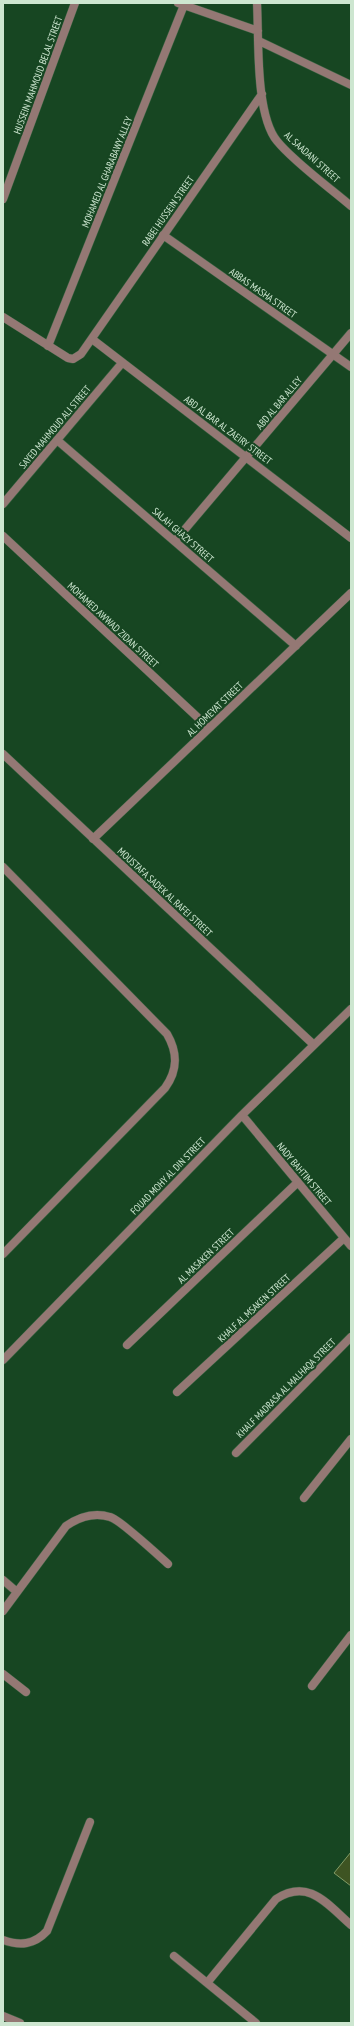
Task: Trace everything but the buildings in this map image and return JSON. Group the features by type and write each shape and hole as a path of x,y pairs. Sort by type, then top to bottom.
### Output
{"street":[{"name":"HUSSEIN MAHMOUD BELAL STREET","path":"3,199 75,3"},
{"name":"AL SAADANI STREET","path":"257,3 262,94 269,128 277,140 351,206"},
{"path":"181,4 258,31"},
{"name":"MOHAMED AL GHARABAWY ALLEY","path":"48,346 181,4"},
{"path":"259,41 351,85"},
{"name":"RABEI HUSSEIN STREET","path":"48,346 64,356 73,359 81,354 262,94"},
{"name":"ABBAS MASHA STREET","path":"164,235 351,367"},
{"path":"3,317 48,346"},
{"name":"ABD AL BAR ALLEY","path":"175,541 351,333"},
{"name":"ABD AL BAR AL ZAEIRY STREET","path":"92,339 351,538"},
{"name":"SAYED MAHMOUD ALI STREET","path":"3,504 122,362"},
{"name":"SALAH GHAZY STREET","path":"57,440 296,646"},
{"name":"MOHAMED AWWAD ZIDAN STREET","path":"3,536 209,728"},
{"name":"AL HOMEYAT STREET","path":"93,839 351,593"},
{"name":"MOUSTAFA SADEK AL RAFEI STREET","path":"3,754 314,1046"},
{"path":"3,868 167,1034 173,1047 176,1061 171,1080 165,1088 3,1254"},
{"name":"FOUAD MOHY AL DIN STREET","path":"3,1360 242,1115 351,1009"},
{"name":"NADY BAHTIM STREET","path":"242,1115 351,1246"},
{"name":"AL MASAKEN STREET","path":"127,1345 298,1182"},
{"name":"KHALF AL MSAKEN STREET","path":"177,1392 344,1238"},
{"name":"KHALF MADRASA AL MALHAQA STREET","path":"236,1453 351,1337"},
{"path":"304,1498 351,1439"},
{"path":"3,1611 66,1526 76,1519 87,1516 112,1517 168,1564"},
{"path":"3,1580 17,1592"},
{"path":"312,1686 351,1635"},
{"path":"4,1677 26,1692"},
{"path":"3,1940 13,1944 28,1944 35,1941 47,1930 90,1822"},
{"path":"207,1983 276,1899 283,1894 300,1890 317,1895 351,1925"},
{"path":"174,1956 256,2023"},
{"path":"3,2016 20,2023"}]}
